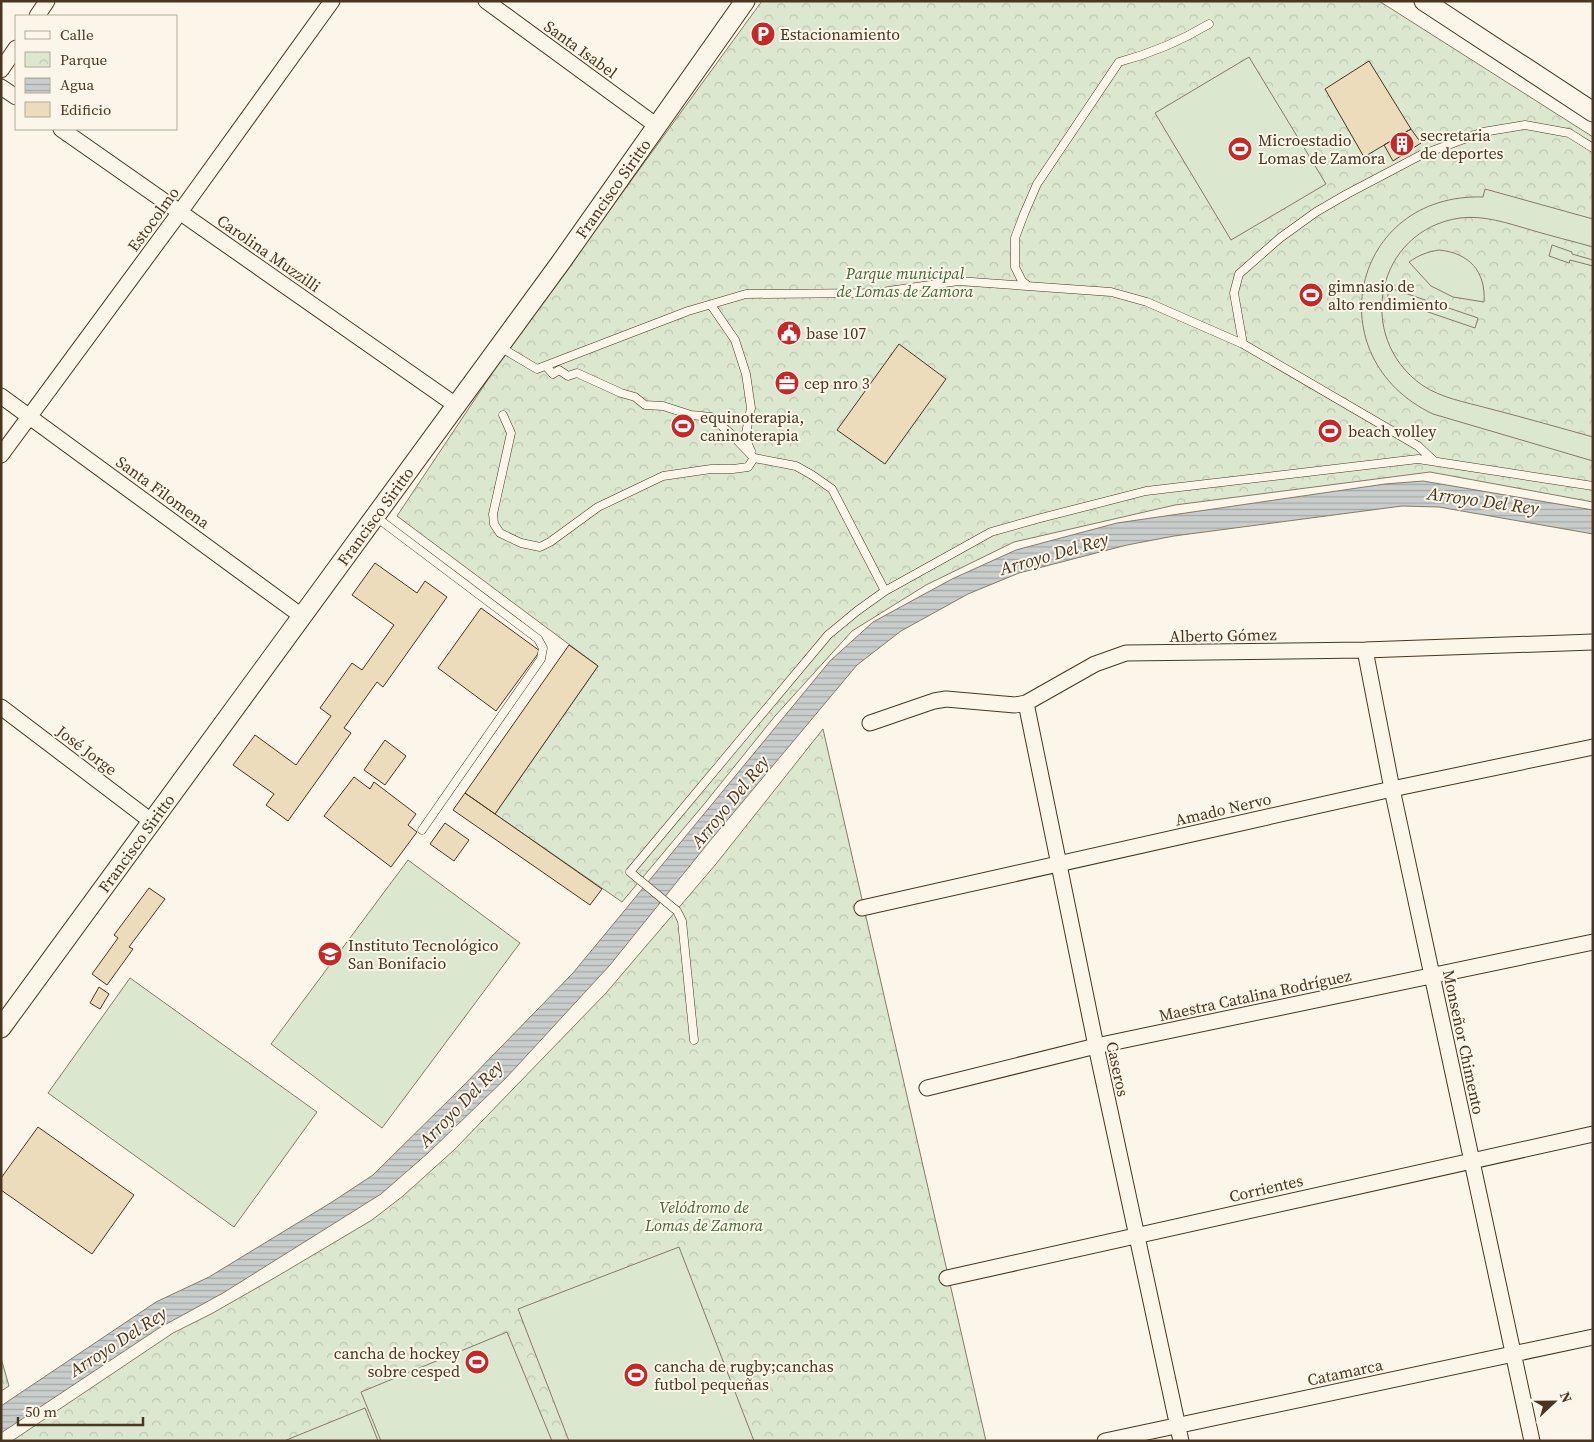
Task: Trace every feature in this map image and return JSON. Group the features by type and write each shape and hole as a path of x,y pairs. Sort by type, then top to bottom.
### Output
{"street":[{"path":"38,15 46,1"},
{"name":"Estocolmo","path":"1,455 332,1"},
{"name":"Santa Isabel","path":"486,1 657,126"},
{"name":"Francisco Siritto","path":"3,1022 457,406 745,1"},
{"path":"1424,1 1593,112"},
{"path":"1,70 15,49"},
{"path":"1,87 15,96"},
{"name":"Carolina Muzzilli","path":"62,130 457,406"},
{"name":"Santa Filomena","path":"1,396 303,617"},
{"name":"Alberto Gómez","path":"870,724 934,701 946,699 1015,705 1026,703 1095,664 1126,653 1365,650 1593,642"},
{"name":"Monseñor Chimento","path":"1365,650 1392,789 1532,1441"},
{"name":"Caseros","path":"1026,703 1096,1046 1181,1441"},
{"name":"José Jorge","path":"1,707 151,821"},
{"name":"Amado Nervo","path":"862,908 1392,789 1593,747"},
{"name":"Maestra Catalina Rodríguez","path":"927,1088 1096,1046 1593,942"},
{"name":"Corrientes","path":"947,1278 1593,1134"},
{"name":"Catamarca","path":"1105,1441 1593,1337"}],"lane":[{"path":"1028,286 1022,281 1015,267 1015,238 1037,184 1084,112 1119,62 1149,54 1180,41 1209,24"},
{"path":"1243,344 1234,293 1239,274 1280,238 1316,212 1347,194 1421,155 1483,132 1525,125 1569,133 1593,148"},
{"path":"500,346 537,369 672,318 746,294 875,293 958,281 1111,292 1147,302 1243,344 1418,446 1434,461"},
{"path":"710,305 735,340 746,374 751,408 745,438 754,458"},
{"path":"546,366 553,374 559,370 568,376 577,373 621,393 635,397 645,405 663,406 691,415 711,417 730,433 754,458 796,466 812,475 832,489 884,591"},
{"path":"503,415 511,433 493,514 494,524 500,532 521,543 540,547 550,542 598,507 663,476 711,469 748,467 754,458"},
{"path":"694,1040 682,921 677,912 630,872 820,644 852,615 884,591 991,532 1127,495 1178,487 1403,460 1434,461 1593,486"},
{"path":"376,517 538,639 543,648 541,659 422,830"}],"green space":[{"name":"Parque municipal de Lomas de Zamora","path":"762,1 1379,1 1593,137 1593,502 1430,472 1175,505 1014,542 926,585 852,631 775,716 622,902 495,814 598,666 397,516 507,351"},
{"name":"Microestadio Lomas de Zamora","path":"1249,57 1326,184 1231,240 1155,113"},
{"path":"1485,189 1593,219 1593,247 1487,219 1460,218 1431,227 1409,242 1393,263 1384,288 1382,314 1387,340 1401,365 1422,385 1453,399 1593,437 1593,461 1433,414 1396,388 1372,356 1362,320 1364,283 1378,249 1403,221 1438,203 1483,197"},
{"path":"1552,245 1572,252 1572,254 1593,260 1593,266 1570,260 1569,263 1549,256"},
{"path":"1439,250 1459,255 1474,266 1482,281 1484,302 1453,297 1431,286 1409,262 1423,254"},
{"path":"1390,288 1478,318 1475,328 1387,298"},
{"name":"Velódromo de Lomas de Zamora","path":"823,729 986,1441 12,1441 173,1333 211,1314 372,1220 403,1196 454,1150 606,993 716,864"},
{"path":"408,860 520,943 382,1128 271,1044"},
{"path":"130,978 317,1112 234,1227 48,1093"},
{"name":"cancha de rugby;canchas futbol pequeñas","path":"679,1247 754,1441 569,1441 518,1309"},
{"name":"cancha de hockey sobre cesped","path":"507,1332 552,1441 381,1441 361,1392"},
{"path":"1,1358 9,1386 1,1391"},
{"path":"365,1408 378,1441 284,1441"}],"water":[{"name":"Arroyo Del Rey","path":"1423,481 1593,510 1593,534 1439,507 1402,506 1174,536 1127,545 1019,573 968,594 901,631 857,665 709,842 610,965 506,1078 428,1153 381,1194 223,1293 159,1328 1,1433 1,1406 156,1302 209,1277 373,1175 573,973 830,661 873,622 952,579 1016,550 1117,523 1385,484"}],"building":[{"path":"1369,61 1411,129 1364,157 1325,89"},
{"name":"secretaria de deportes","path":"1411,129 1421,143 1393,161 1384,145"},
{"path":"899,344 946,379 885,464 837,430"},
{"path":"375,563 417,593 425,581 447,597 383,687 377,682 344,728 351,733 288,821 266,805 274,794 233,765 255,735 296,765 331,716 320,708 352,663 362,670 394,625 352,595"},
{"path":"481,608 540,651 496,711 438,668"},
{"path":"569,645 598,666 495,814 465,793"},
{"path":"385,740 406,756 385,785 364,770"},
{"path":"354,777 370,789 374,782 416,814 408,825 417,832 391,867 324,816"},
{"path":"465,793 602,889 590,905 453,810"},
{"path":"445,823 469,840 454,861 430,844"},
{"path":"149,888 165,899 129,947 133,949 107,985 92,974 118,938 114,935"},
{"path":"99,987 109,994 100,1009 90,1003"},
{"path":"38,1127 134,1195 92,1254 1,1190 1,1178"}],"place":[{"name":"Estacionamiento","path":"763,34"},
{"name":"secretaria de deportes","path":"1402,144"},
{"name":"Microestadio Lomas de Zamora","path":"1240,149"},
{"name":"gimnasio de alto rendimiento","path":"1311,295"},
{"name":"base 107","path":"789,333"},
{"name":"cep nro 3","path":"787,383"},
{"name":"equinoterapia, caninoterapia","path":"683,426"},
{"name":"beach volley","path":"1330,431"},
{"name":"Instituto Tecnológico San Bonifacio","path":"330,954"},
{"name":"cancha de hockey sobre cesped","path":"477,1362"},
{"name":"cancha de rugby;canchas futbol pequeñas","path":"636,1375"}]}
